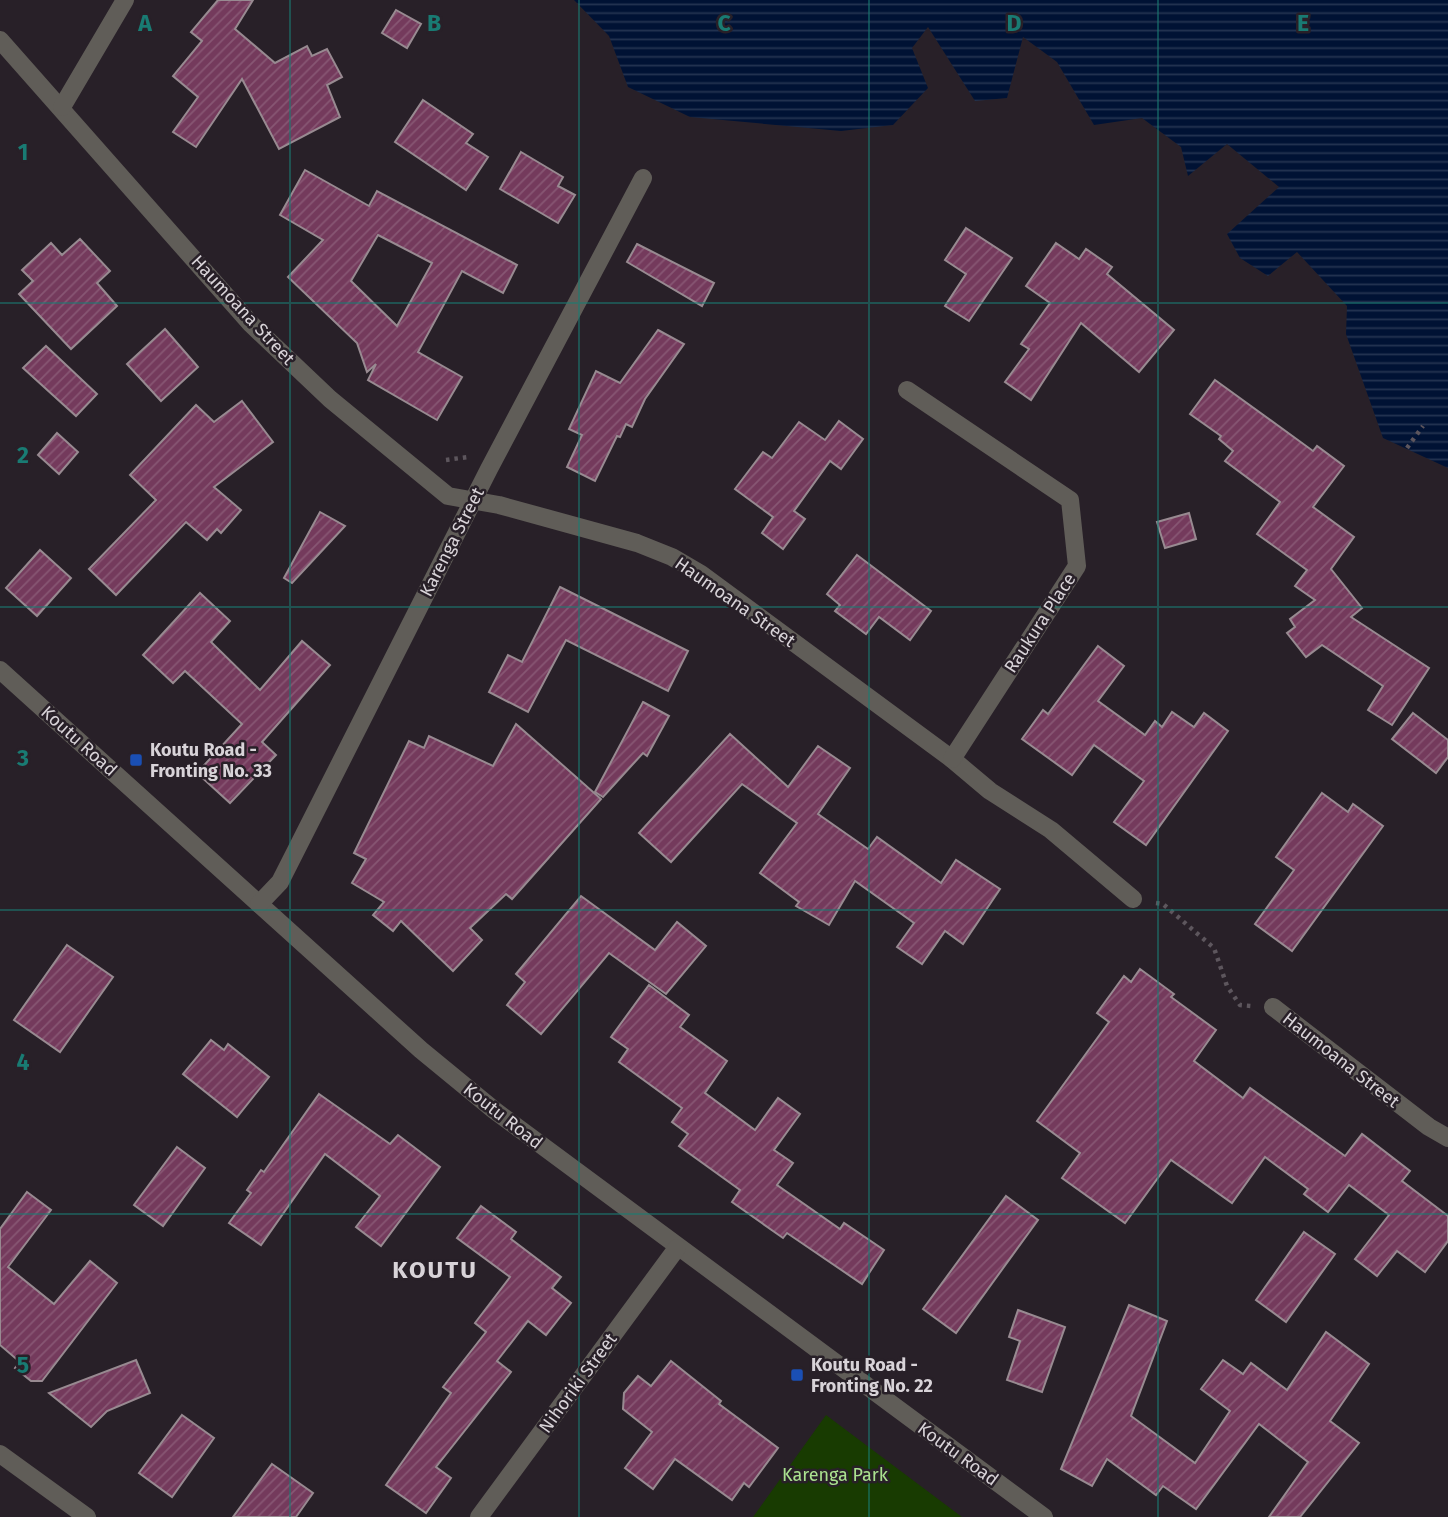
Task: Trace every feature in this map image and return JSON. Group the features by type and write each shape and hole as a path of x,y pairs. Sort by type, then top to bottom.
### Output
{"street":[{"path":"62,107 125,0"},
{"name":"Haumoana Street","path":"0,40 251,324 330,399 417,473 448,496 637,544 672,557 701,574 952,759 990,791 1051,830 1133,898"},
{"name":"Karenga Street","path":"259,904 280,881 473,501 643,178"},
{"name":"Raukura Place","path":"907,390 1070,500 1077,566 952,759"},
{"name":"Koutu Road","path":"0,670 421,1050 563,1164 1044,1517"},
{"name":"Haumoana Street","path":"1273,1007 1429,1127 1448,1138"},
{"name":"Nihoriki Street","path":"479,1517 677,1248"},
{"path":"0,1454 88,1517"}],"path":[{"path":"1407,449 1423,426"},
{"path":"434,458 455,461 472,456"},
{"name":"Haumoana Street","path":"1133,898 1163,904 1214,948 1227,986 1240,1005 1273,1007"}],"green space":[{"name":"Karenga Park","path":"826,1415 962,1517 753,1517"}],"water":[{"path":"574,0 1448,0 1448,468 1383,438 1346,334 1347,306 1297,252 1268,276 1240,258 1227,234 1279,187 1227,144 1188,176 1181,147 1142,118 1094,125 1057,62 1023,37 1007,98 975,101 928,27 912,48 928,88 893,125 841,131 690,117 628,87 609,36"}],"building":[{"path":"218,0 253,0 235,29 275,63 307,46 312,56 327,49 342,77 327,85 340,117 279,149 242,79 196,147 173,132 198,97 173,76 202,41 191,32"},
{"path":"396,10 421,24 407,48 382,33"},
{"path":"423,100 473,134 466,143 488,157 466,190 395,142"},
{"path":"521,152 563,177 558,186 575,195 558,223 500,189"},
{"path":"305,170 369,206 377,191 517,265 503,293 462,271 418,352 462,377 437,420 368,380 376,364 367,372 357,343 288,277 323,240 280,215","holes":["378,235 432,263 397,326 351,281"]},
{"path":"966,228 1012,258 969,321 945,306 966,274 945,260"},
{"path":"80,239 110,271 97,283 117,306 71,349 19,294 33,281 22,270 51,243 62,255"},
{"path":"1056,243 1079,259 1086,249 1112,267 1107,274 1174,330 1139,372 1081,323 1031,400 1005,382 1029,349 1021,344 1050,303 1026,286"},
{"path":"637,244 714,283 702,306 627,262"},
{"path":"165,329 198,367 161,401 127,364"},
{"path":"658,330 684,344 645,399 632,427 626,424 620,437 617,436 595,481 567,467 582,435 569,429 596,371 620,383"},
{"path":"46,346 97,394 76,416 23,368"},
{"path":"1215,380 1313,451 1317,446 1344,466 1313,507 1354,537 1331,569 1362,608 1351,617 1429,668 1392,725 1368,710 1383,686 1322,645 1306,657 1287,633 1295,627 1290,619 1315,600 1295,586 1307,570 1257,534 1280,502 1225,461 1233,451 1219,439 1221,436 1190,414"},
{"path":"242,401 273,442 214,487 241,510 221,533 217,529 207,540 186,522 116,595 89,569 156,500 130,475 196,405 214,422"},
{"path":"839,421 863,439 841,469 830,461 794,511 805,519 783,549 762,533 773,517 735,489 763,452 772,458 799,422 825,440"},
{"path":"57,433 78,452 59,474 38,455"},
{"path":"320,512 345,526 292,583 284,578"},
{"path":"1189,513 1196,539 1165,548 1157,522"},
{"path":"40,550 71,578 37,616 6,588"},
{"path":"857,555 931,611 910,640 879,617 866,634 835,611 840,605 827,594"},
{"path":"560,587 688,651 668,691 566,640 528,712 489,692 508,655 522,662"},
{"path":"200,593 230,621 211,642 260,690 302,641 330,665 262,742 276,755 230,803 197,773 242,724 185,671 173,683 143,655"},
{"path":"1098,646 1124,666 1098,701 1145,735 1155,721 1162,727 1172,712 1194,727 1204,713 1228,731 1146,845 1114,822 1144,781 1094,745 1072,775 1022,739 1043,710 1048,714"},
{"path":"643,702 669,716 647,756 643,753 603,797 595,792"},
{"path":"1413,713 1448,740 1448,757 1436,773 1392,739"},
{"path":"516,724 601,799 512,899 506,894 470,928 482,940 453,971 401,921 393,931 373,915 384,902 352,883 366,859 354,853 409,741 424,748 429,736 493,766"},
{"path":"730,734 788,787 818,746 850,768 818,814 868,849 877,837 941,883 956,860 1000,889 963,944 945,931 922,964 897,947 914,923 855,881 829,925 796,906 799,902 760,873 797,823 742,784 671,862 639,833"},
{"path":"1322,793 1348,812 1353,804 1383,826 1292,951 1255,924 1294,870 1276,857"},
{"path":"581,896 655,950 677,922 706,946 666,994 609,953 541,1034 507,1005 525,982 516,974"},
{"path":"67,945 113,977 60,1052 14,1020"},
{"path":"1140,969 1174,994 1171,997 1216,1030 1194,1061 1243,1098 1250,1088 1345,1156 1362,1134 1410,1171 1402,1181 1448,1216 1448,1241 1425,1272 1397,1251 1377,1276 1355,1259 1389,1215 1349,1185 1328,1212 1304,1194 1308,1189 1265,1157 1232,1203 1171,1160 1125,1223 1062,1178 1080,1153 1037,1121 1109,1022 1097,1013 1124,976 1131,982"},
{"path":"649,985 689,1015 680,1027 727,1061 705,1093 755,1130 778,1098 800,1114 774,1150 793,1163 777,1185 840,1229 844,1223 884,1250 862,1284 787,1233 783,1238 732,1202 740,1190 679,1146 688,1134 672,1122 682,1108 619,1062 628,1049 611,1037"},
{"path":"211,1040 224,1050 228,1044 269,1077 237,1117 183,1074"},
{"path":"319,1094 390,1144 398,1135 440,1167 381,1246 356,1227 380,1196 325,1154 261,1245 229,1223 251,1193 247,1190 261,1170 264,1172"},
{"path":"177,1147 205,1168 163,1226 134,1205"},
{"path":"27,1192 51,1210 8,1267 54,1304 90,1261 117,1283 42,1381 31,1381 15,1368 20,1362 0,1345 0,1229"},
{"path":"1006,1196 1038,1220 956,1333 923,1309"},
{"path":"481,1206 516,1232 511,1239 561,1277 552,1288 571,1303 546,1335 528,1321 497,1361 511,1372 436,1467 451,1478 426,1513 386,1485 451,1393 443,1387 486,1332 475,1323 510,1277 457,1238"},
{"path":"1304,1232 1335,1254 1286,1322 1256,1300"},
{"path":"1129,1305 1167,1321 1131,1416 1195,1463 1230,1411 1201,1389 1223,1360 1243,1374 1251,1363 1287,1390 1326,1332 1369,1364 1330,1421 1359,1443 1300,1517 1269,1517 1308,1462 1259,1424 1196,1509 1163,1486 1156,1495 1107,1459 1092,1486 1061,1469"},
{"path":"1018,1310 1065,1327 1042,1392 1007,1380 1020,1341 1009,1337"},
{"path":"136,1360 150,1393 107,1411 91,1427 49,1393"},
{"path":"671,1361 721,1401 719,1404 778,1448 749,1487 744,1483 732,1500 675,1459 653,1489 625,1468 652,1432 623,1409 624,1393 638,1376 651,1386"},
{"path":"182,1415 214,1438 172,1497 139,1473"},
{"path":"272,1464 313,1493 296,1517 233,1517"}],"place":[{"name":"Koutu Road - Fronting No. 33","path":"136,760"},
{"name":"Koutu Road - Fronting No. 22","path":"797,1375"}],"district":[{"name":"KOUTU","path":"435,1270"}]}
